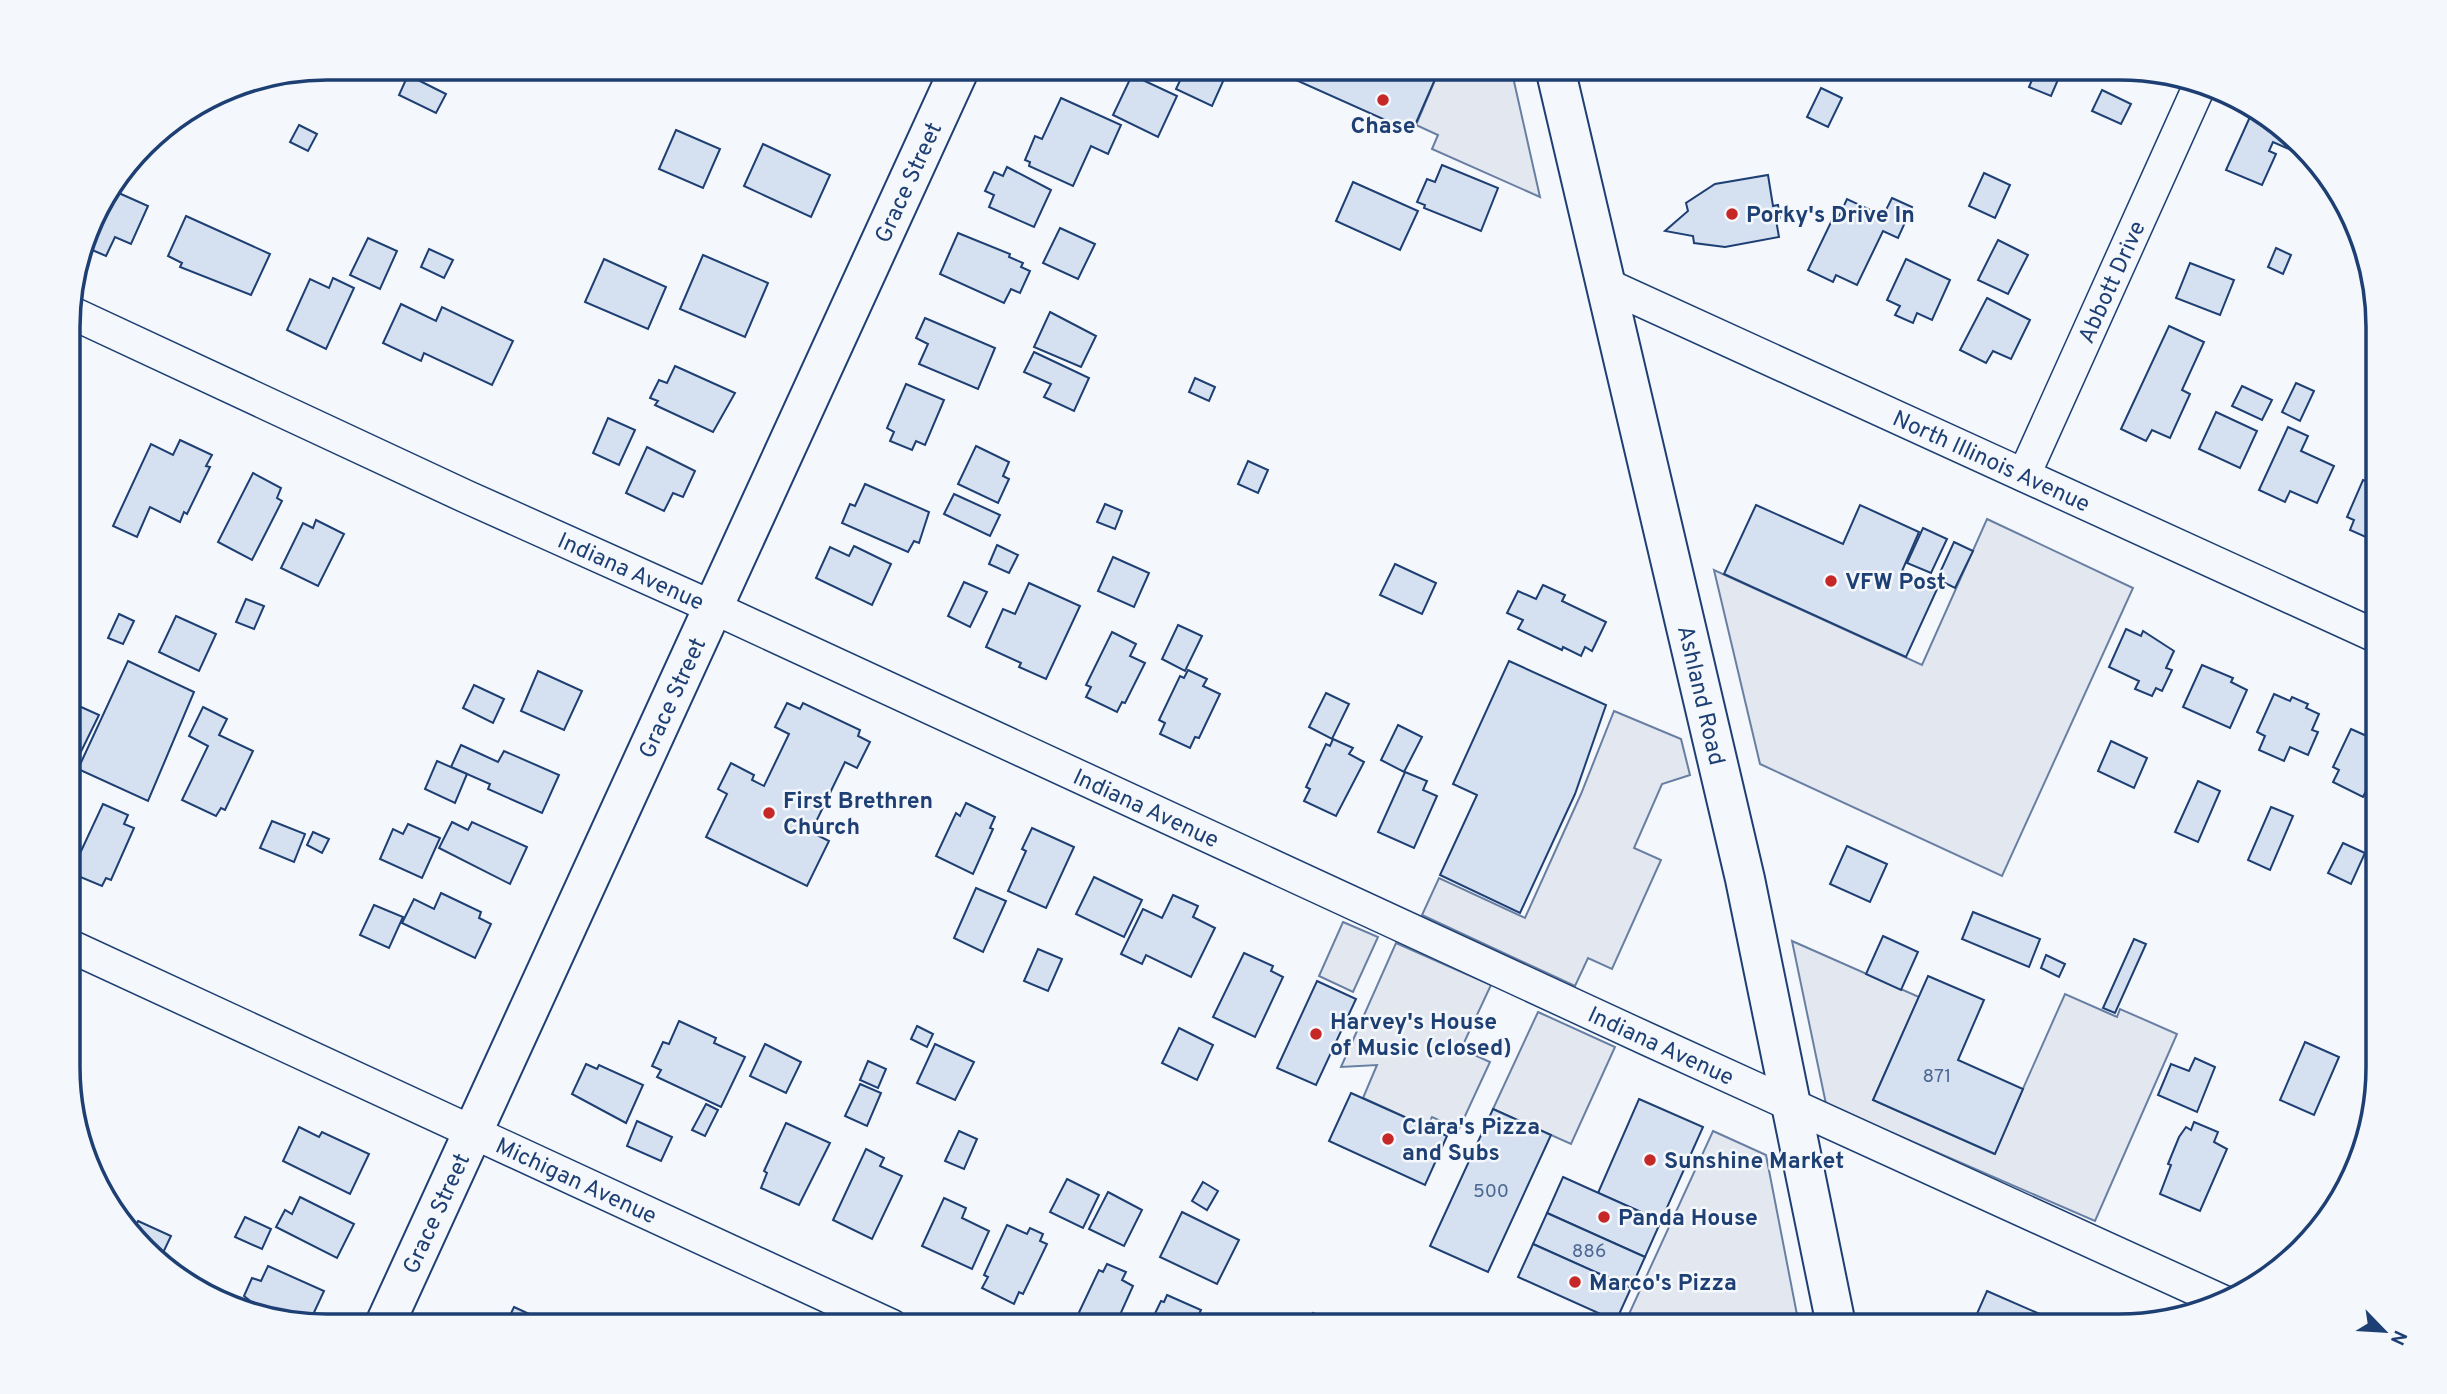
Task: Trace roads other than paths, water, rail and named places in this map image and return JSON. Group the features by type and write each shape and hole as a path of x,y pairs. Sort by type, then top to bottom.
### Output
{"street":[{"name":"Ashland Road","path":"1558,80 1730,813 1793,1106 1834,1313"},
{"name":"Grace Street","path":"389,1314 954,81"},
{"name":"Abbott Drive","path":"2024,475 2196,93"},
{"name":"North Illinois Avenue","path":"1605,284 2366,632"},
{"name":"Indiana Avenue","path":"81,317 467,498 712,607 2211,1296"},
{"name":"Michigan Avenue","path":"80,951 865,1314"}],"place":[{"name":"Chase","path":"1383,100"},
{"name":"Porky's Drive In","path":"1732,214"},
{"name":"VFW Post","path":"1831,581"},
{"name":"First Brethren Church","path":"769,813"},
{"name":"Harvey's House of Music (closed)","path":"1316,1034"},
{"name":"Clara's Pizza and Subs","path":"1388,1139"},
{"name":"Sunshine Market","path":"1650,1160"},
{"name":"Panda House","path":"1604,1217"},
{"name":"Marco's Pizza","path":"1575,1282"}]}
